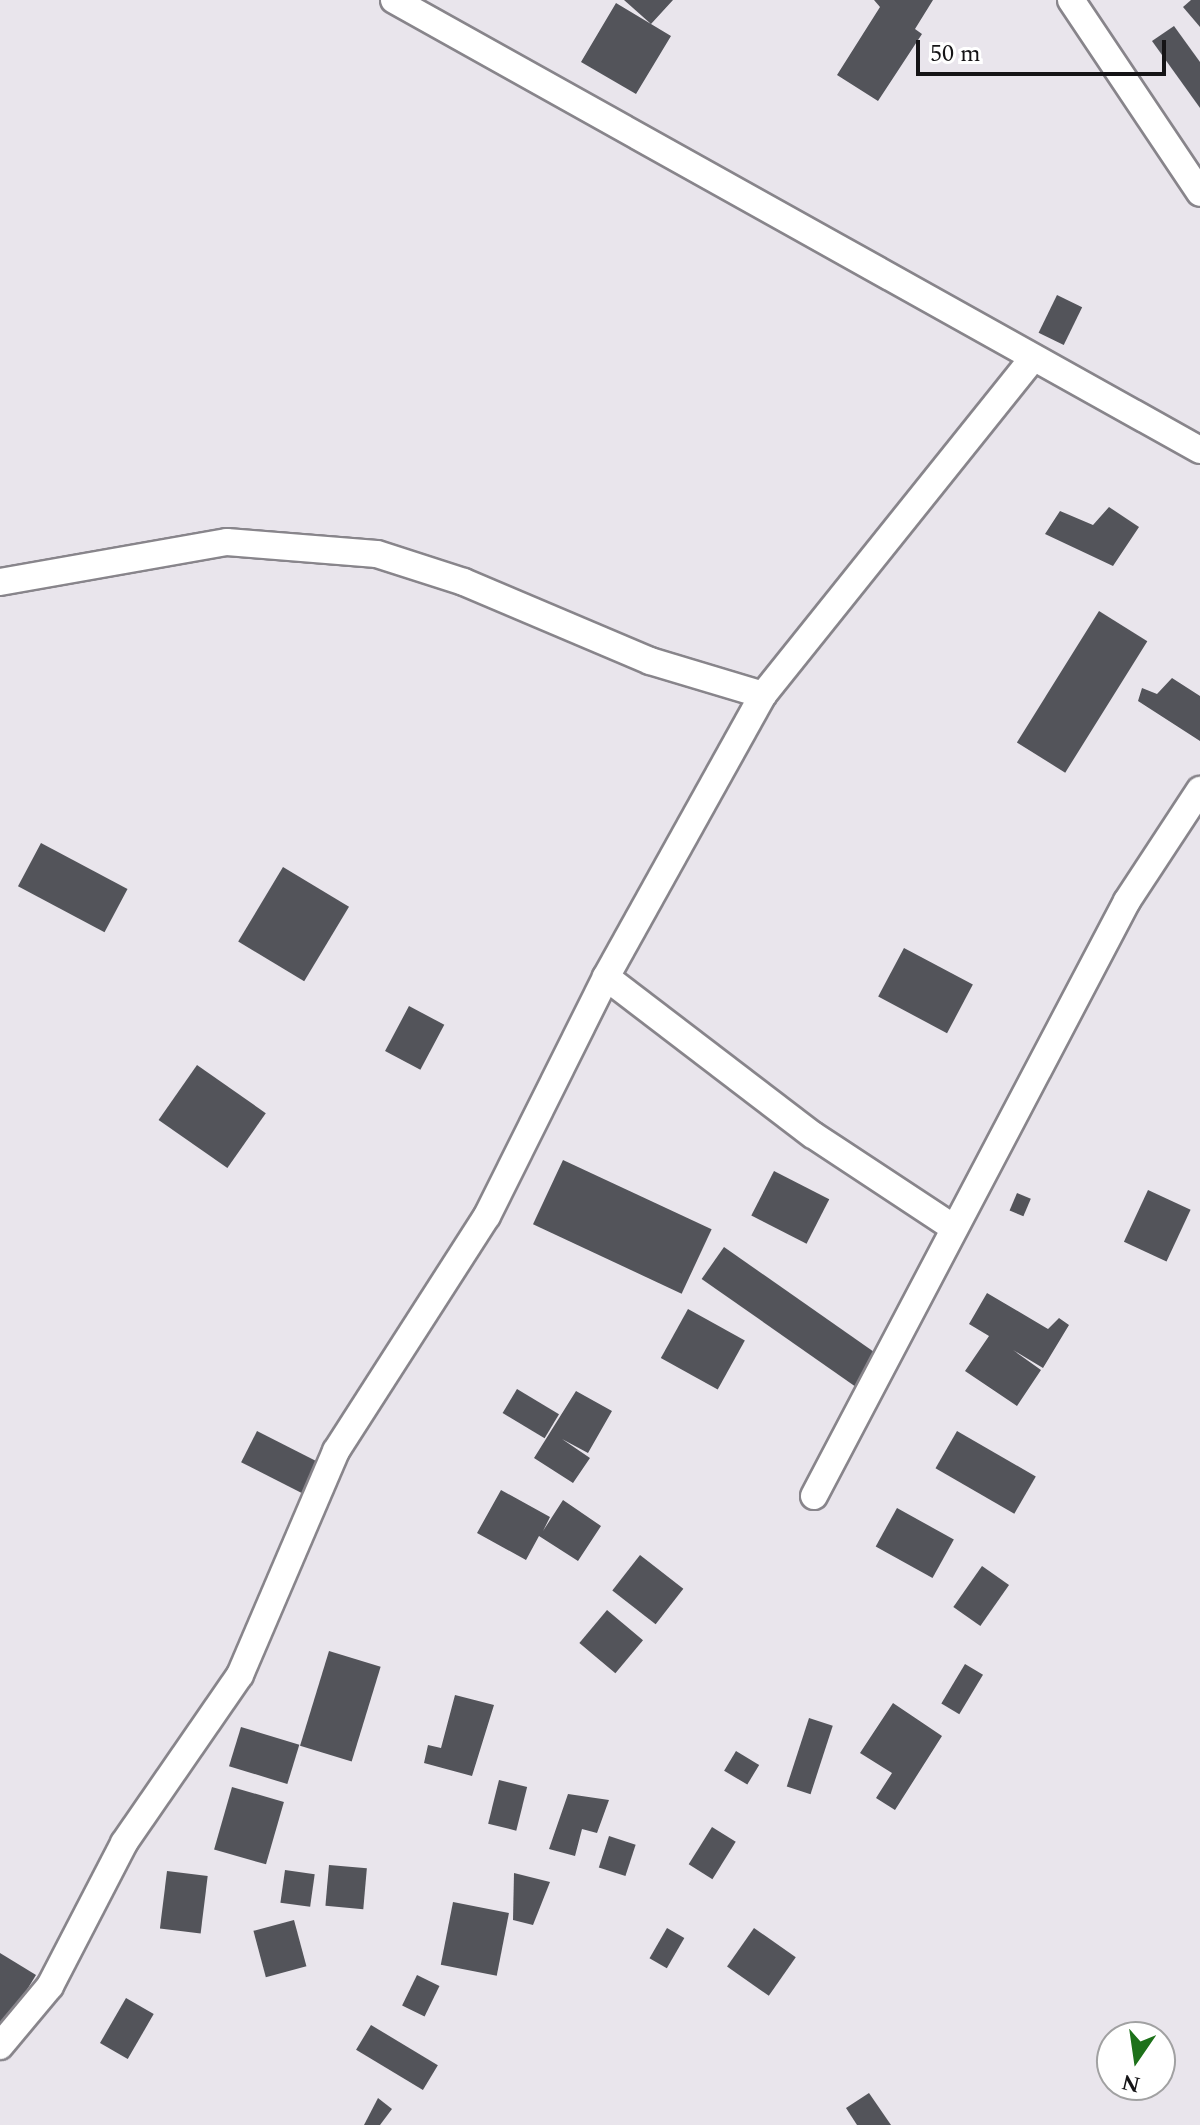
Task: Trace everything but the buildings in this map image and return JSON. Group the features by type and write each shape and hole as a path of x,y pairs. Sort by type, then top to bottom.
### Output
{"street":[{"path":"394,0 1032,359 1200,450"},
{"path":"1071,0 1200,193"},
{"path":"0,2046 50,1986 124,1843 240,1675 336,1451 487,1216 606,977 763,695 1032,359"},
{"path":"0,582 164,549 295,542 377,554 464,582 650,661 763,695"},
{"path":"814,1496 951,1226 1127,901 1200,790"},
{"path":"606,977 813,1135 951,1226"}]}
